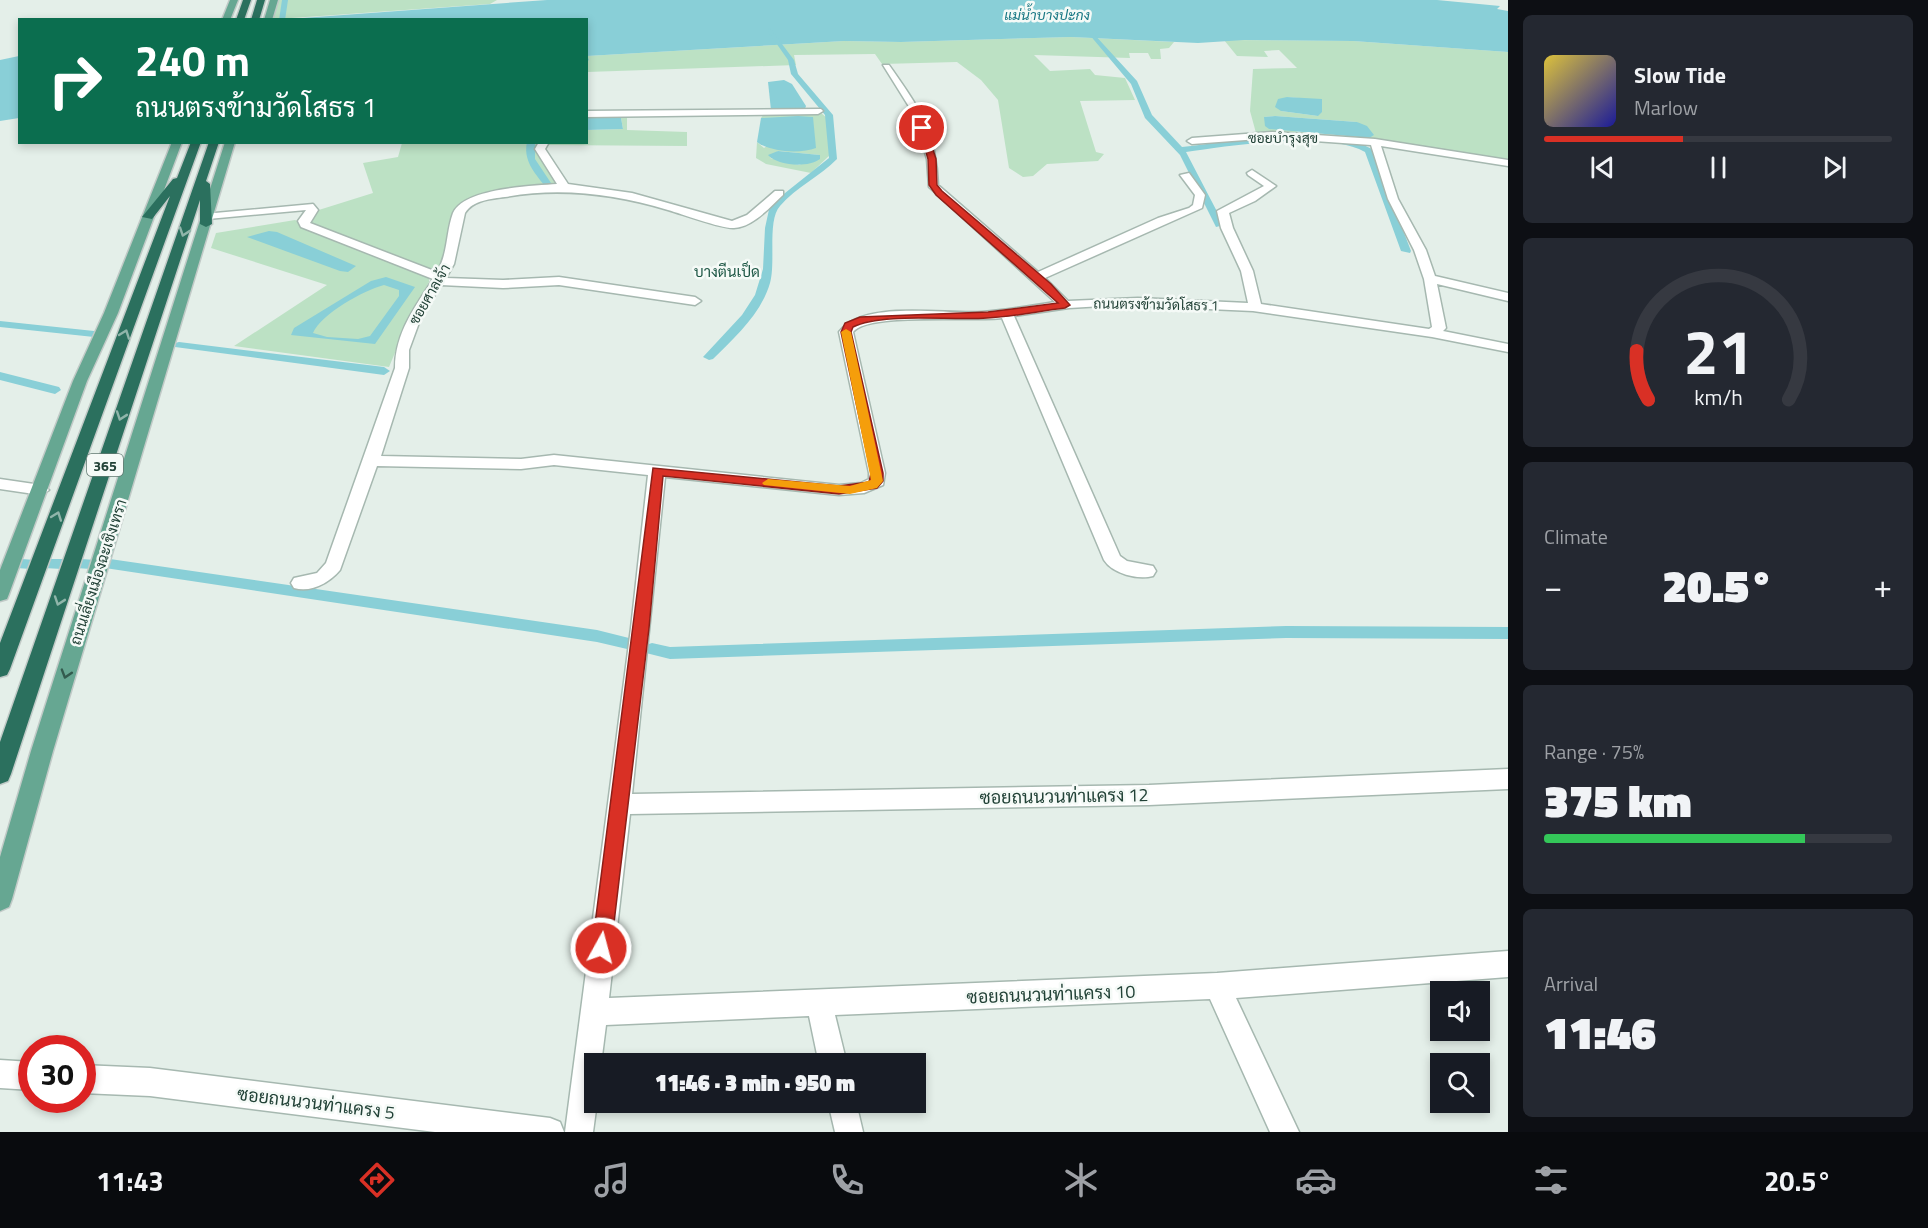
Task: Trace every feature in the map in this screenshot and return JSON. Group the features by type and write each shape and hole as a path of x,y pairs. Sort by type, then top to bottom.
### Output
{"highway":[{"path":"241,18 248,0"},
{"path":"256,18 261,0"},
{"name":"365","path":"0,669 195,144"},
{"path":"207,220 209,155"},
{"name":"ถนนเลี่ยงเมืองฉะเชิงเทรา","path":"0,774 209,155"},
{"path":"148,217 189,164"}],"main road":[{"path":"227,18 234,0"},
{"path":"269,18 274,0"},
{"path":"0,594 80,381 111,313 176,144"},
{"name":"ถนนเลี่ยงเมืองฉะเชิงเทรา","path":"0,899 42,751 229,149"}],"street":[{"path":"886,67 918,113 932,159 933,185 939,193 1037,277 1065,305"},
{"path":"588,114 818,111"},
{"name":"ซอยบำรุงสุข","path":"1192,141 1272,135 1374,142"},
{"path":"1432,333 1439,328 1430,279 1420,250 1393,199 1374,142 1508,163"},
{"path":"543,144 540,149 542,158 546,165 560,177 563,187"},
{"path":"1252,173 1271,186 1251,199 1223,211 1227,228 1247,270 1255,308"},
{"path":"1037,277 1162,220 1193,210 1198,206 1200,195 1185,175"},
{"name":"ซอยศาลเจ้า","path":"300,583 330,573 402,368 402,350 413,320 448,264 459,213 465,204 480,198 530,189 563,187 632,196 733,225 751,217 779,193"},
{"path":"207,220 309,206 312,210 304,221 305,225 439,279 509,283 560,281 697,296"},
{"path":"1430,279 1508,297"},
{"name":"ถนนตรงข้ามวัดโสธร 1","path":"657,471 839,490 873,485 877,481 877,473 846,332 849,326 860,320 882,317 967,317 1065,305 1123,302 1255,308 1432,333 1508,348"},
{"path":"1006,313 1113,560 1122,567 1147,571"},
{"path":"371,461 527,464 554,460 657,471 641,628 579,1132"},
{"path":"0,484 40,490"},
{"name":"ซอยถนนวนท่าแครง 12","path":"619,804 1160,795 1508,779"},
{"name":"ซอยถนนวนท่าแครง 10","path":"594,1012 1217,986 1508,964"},
{"path":"1217,986 1285,1132"},
{"path":"819,1004 830,1053"},
{"path":"0,1074 18,1075"},
{"name":"ซอยถนนวนท่าแครง 5","path":"96,1079 150,1082 550,1132"},
{"path":"845,1113 849,1132"}],"green space":[{"path":"269,0 497,0 490,4 264,18"},
{"path":"1071,37 1174,42 1169,48 1160,49 1161,59 1151,59 1148,53 1129,53 1130,58 1034,55 1050,71 1090,69 1095,75 1125,78 1135,100 1080,101 1096,152 1104,154 1098,161 1047,164 1033,176 1023,177 1009,168 998,100 981,80 957,62 882,64 875,54 794,55 796,65 588,72 588,56 844,41 901,42"},
{"path":"1224,40 1353,41 1508,52 1508,162 1385,142 1256,133 1250,111 1253,69 1297,68 1279,50 1264,51 1268,57 1237,56","holes":["1287,97 1299,98 1318,116 1281,111","1264,117 1357,122 1369,138 1298,132"]},
{"path":"821,113 827,118 831,154 811,173 766,164 756,158 757,142 764,148 813,117 761,118 764,114","holes":["778,151 820,155 799,165 770,158"]},
{"path":"627,115 627,130 687,132 687,146 547,145 588,144 588,130 623,129 621,118 588,116"},
{"path":"402,144 541,144 556,185 503,191 465,203 457,209 441,269 436,273 310,224 306,214 373,193 363,163 398,157"},
{"path":"295,220 429,277 429,282 410,317 389,367 234,346 327,285 211,248 216,233"}],"water":[{"name":"แม่น้ำบางปะกง","path":"547,0 1437,0 1500,6 1497,9 1508,11 1508,52 1353,41 1244,40 1198,43 1071,37 901,42 844,41 588,56 588,18 303,18"},
{"path":"18,56 18,118 0,121 0,60"},
{"path":"784,80 792,84 806,106 805,109 771,110 768,82"},
{"path":"1287,97 1322,99 1322,112 1318,116 1281,111 1275,107 1278,99"},
{"path":"813,117 816,148 785,151 769,148 757,142 761,118"},
{"path":"1264,117 1357,122 1367,126 1374,135 1369,138 1269,129 1265,126"},
{"path":"588,118 621,118 623,129 588,130"},
{"path":"778,151 820,155 820,159 801,165 779,162 768,155"},
{"path":"269,231 277,232 356,266 348,272 340,271 247,237"},
{"path":"386,277 415,287 375,344 291,335 294,328 371,281","holes":["384,285 399,290 399,296 370,336 358,339 327,337 313,333 334,311 366,292"]}],"waterway":[{"path":"282,18 285,0"},
{"name":"แม่น้ำบางปะกง","path":"1080,22 1134,83 1148,116 1180,150"},
{"path":"709,357 746,318 760,295 768,269 769,228 775,205 833,159 829,115 795,74 791,60 770,30"},
{"path":"1180,150 1293,139 1360,146 1369,151 1406,251"},
{"path":"531,144 531,159 547,183"},
{"path":"1180,150 1219,225"},
{"path":"0,324 94,334"},
{"path":"179,345 384,371"},
{"path":"0,376 55,390"},
{"path":"22,564 30,564"},
{"path":"49,564 62,564"},
{"path":"81,564 91,564"},
{"path":"110,564 597,636 627,643"},
{"path":"652,649 670,653 1286,632 1508,633"}],"slow traffic":[{"path":"768,483 850,490 864,488 877,481 846,332"}],"district":[{"name":"บางตีนเป็ด","path":"727,271"}],"route":[{"path":"601,948 641,628 657,471 839,490 873,485 877,481 877,473 846,332 851,323 882,317 967,317 1065,305 1048,286 939,193 933,185 932,159 922,128"}]}
